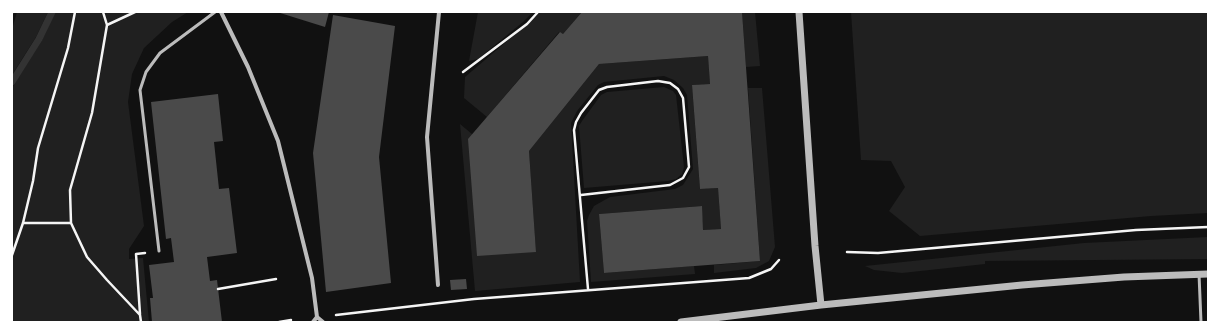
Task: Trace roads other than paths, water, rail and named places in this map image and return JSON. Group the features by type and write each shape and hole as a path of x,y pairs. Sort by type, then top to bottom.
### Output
{"street":[{"path":"221,12 248,67 278,141 312,278 317,317 323,322"},
{"path":"438,285 427,137 439,12"},
{"path":"799,12 814,238 821,305"},
{"path":"681,322 821,305 1085,280 1208,274"},
{"path":"313,322 317,317"}],"lane":[{"path":"158,251 140,90 146,72 160,53 215,12"},
{"path":"1199,274 1201,322"}],"waterway":[{"path":"12,82 39,39 52,12"}]}
